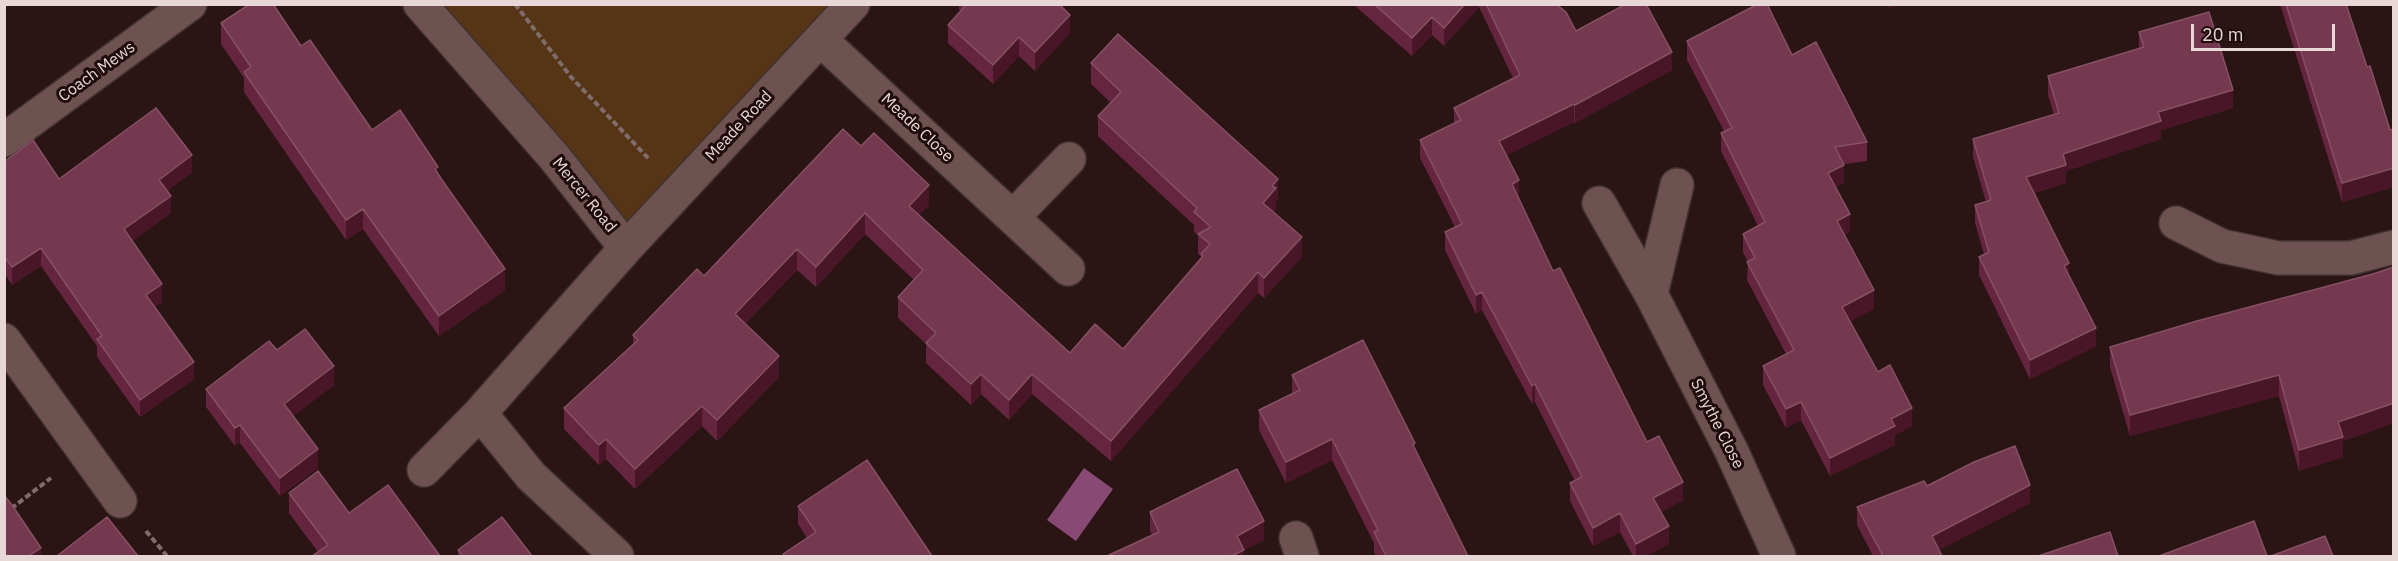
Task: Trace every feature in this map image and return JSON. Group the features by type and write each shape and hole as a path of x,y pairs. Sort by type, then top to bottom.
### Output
{"street":[{"name":"Coach Mews","path":"4,140 190,4"},
{"name":"Mercer Road","path":"420,4 555,158 626,248 480,413 424,470"},
{"name":"Meade Road","path":"626,248 853,4"},
{"name":"Meade Close","path":"821,40 1068,269"},
{"path":"1013,217 1069,159"},
{"path":"1651,294 1677,185"},
{"name":"Smythe Close","path":"1599,202 1651,294 1732,452 1779,556"},
{"path":"2176,222 2222,246 2278,258 2351,258 2394,247"},
{"path":"4,340 120,501"},
{"path":"480,413 531,476 617,556"}],"path":[{"path":"514,4 571,77 679,190"},
{"path":"4,514 85,452"}],"shaded area":[{"path":"420,5 853,5 626,248"},
{"path":"1084,468 1113,489 1076,541 1047,520"}],"building":[{"path":"250,4 273,4 301,46 310,40 372,130 400,110 438,167 435,169 442,180 505,269 439,316 363,209 346,220 244,72 251,67 221,23"},
{"path":"967,4 1059,4 1070,15 1035,52 1019,37 993,65 948,25"},
{"path":"1374,4 1465,4 1444,28 1432,17 1412,38"},
{"path":"1486,4 1556,4 1566,12 1576,31 1626,4 1646,4 1672,52 1575,105 1499,141 1519,180 1512,184 1553,271 1560,268 1647,442 1659,436 1683,482 1653,498 1669,526 1636,544 1620,513 1593,528 1570,483 1582,477 1535,384 1532,386 1482,292 1476,295 1445,232 1462,224 1420,140 1461,120 1454,108 1520,75"},
{"path":"1758,4 1767,4 1792,55 1816,42 1867,142 1835,147 1844,165 1828,173 1850,214 1837,221 1874,290 1842,307 1878,372 1890,365 1912,408 1891,419 1895,426 1830,458 1801,402 1786,409 1763,366 1794,350 1747,262 1755,258 1743,234 1765,222 1721,133 1732,128 1687,41"},
{"path":"2286,4 2346,4 2367,67 2370,66 2390,130 2394,129 2394,168 2342,183"},
{"path":"2209,12 2233,90 2158,112 2161,121 2063,154 2066,165 2026,177 2069,263 2064,266 2096,328 2030,360 1979,257 1989,252 1975,205 1991,200 1973,139 2059,113 2048,76 2144,47 2139,32"},
{"path":"1118,34 1278,179 1272,186 1276,188 1263,203 1302,237 1264,278 1258,272 1111,441 1032,374 1009,400 981,374 971,384 926,343 936,333 898,297 923,270 865,213 816,267 797,249 735,314 779,356 717,420 702,406 635,469 606,439 599,445 564,408 638,340 633,335 697,269 704,276 843,129 861,146 874,133 929,185 909,206 1070,353 1095,324 1123,349 1203,256 1201,254 1210,244 1198,234 1211,227 1194,212 1197,208 1098,116 1121,92 1091,63"},
{"path":"156,108 192,155 159,180 171,196 124,229 162,284 146,295 194,362 140,400 97,339 102,336 41,248 12,267 4,256 4,162 33,140 59,179"},
{"path":"2394,267 2394,403 2338,422 2343,437 2299,450 2279,375 2130,415 2110,347"},
{"path":"305,329 334,366 284,404 318,449 280,478 240,425 235,428 206,389 269,341 277,350"},
{"path":"1363,340 1468,556 1386,556 1374,532 1378,530 1332,439 1286,462 1259,410 1300,390 1292,375"},
{"path":"2015,446 2030,485 1932,536 1942,556 1883,556 1857,507 1924,481 1927,486 1974,462"},
{"path":"867,460 932,556 785,556 783,554 816,532 798,506"},
{"path":"1237,469 1264,521 1237,536 1244,550 1231,556 1107,556 1159,532 1150,512"},
{"path":"318,471 349,513 388,485 440,556 312,556 328,545 289,493"},
{"path":"4,495 41,548 29,556 4,556"},
{"path":"107,517 138,556 57,556"},
{"path":"502,517 532,556 463,556 458,550"},
{"path":"2254,521 2267,556 2159,556"},
{"path":"2110,532 2118,556 2038,556"},
{"path":"2325,536 2333,556 2271,556"}]}
